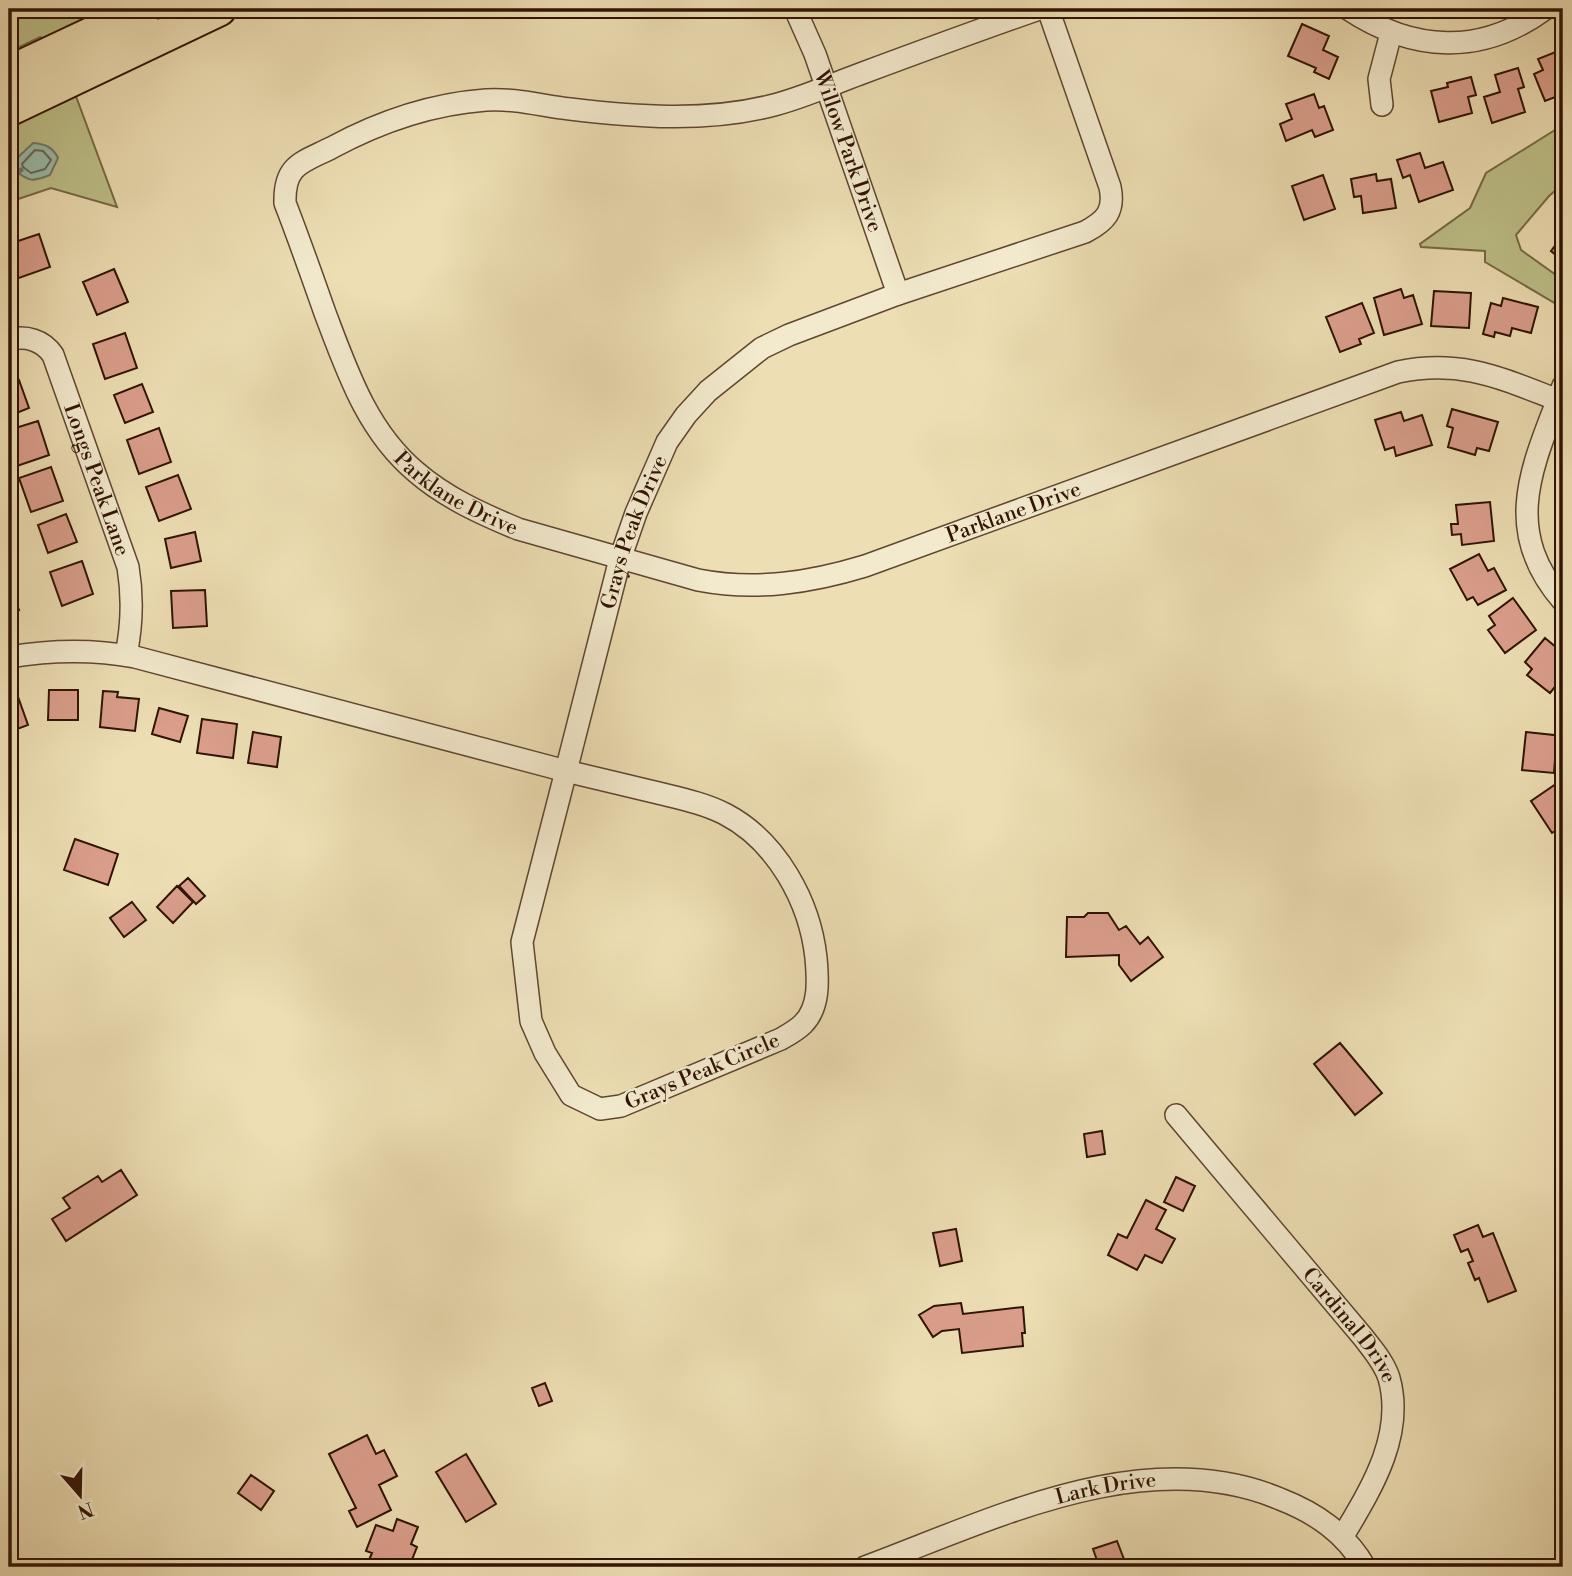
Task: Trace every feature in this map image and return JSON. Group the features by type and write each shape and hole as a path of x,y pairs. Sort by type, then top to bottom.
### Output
{"main road":[{"path":"9,73 145,9"},
{"path":"9,109 219,9"}],"street":[{"name":"Willow Park Drive","path":"795,9 826,86 898,294"},
{"name":"Parklane Drive","path":"1039,9 772,106 698,117 629,115 529,102 488,100 415,111 303,162 287,178 285,203 355,391 392,449 415,472 438,489 492,518 518,529 620,559 727,585 763,586 832,576 865,566 1379,377 1415,368 1442,366 1468,369 1561,393"},
{"name":"Grays Peak Drive","path":"566,771 620,559 636,513 667,442 708,391 762,348 789,335 898,294 1085,232 1102,223 1110,211 1113,198 1110,187 1048,9"},
{"path":"1349,9 1391,33 1435,42 1482,39 1515,27 1545,9"},
{"path":"1382,105 1379,79 1391,33"},
{"name":"Longs Peak Lane","path":"9,340 41,333 53,355 128,567 132,595 126,655"},
{"path":"1561,393 1532,471 1526,503 1531,542 1538,563 1547,581 1563,601"},
{"path":"9,657 61,651 126,655 566,771"},
{"name":"Grays Peak Circle","path":"566,771 687,800 724,813 750,830 779,860 795,889 814,938 816,1001 803,1025 781,1039 621,1106 600,1109 572,1096 545,1053 531,1021 522,942 566,771"},
{"name":"Cardinal Drive","path":"1176,1115 1363,1336 1388,1376 1393,1415 1391,1437 1377,1472 1343,1536"},
{"name":"Lark Drive","path":"864,1567 1053,1499 1093,1488 1142,1480 1198,1480 1245,1486 1312,1513 1343,1536"},
{"path":"1343,1536 1365,1567"}],"green space":[{"path":"9,9 119,9 52,41 40,37 9,52"},
{"path":"74,91 117,207 51,188 9,202 9,123"},
{"path":"1563,125 1563,184 1549,196 1516,235 1521,250 1563,280 1563,308 1485,262 1485,251 1421,247 1420,244 1470,208 1486,173"}],"water":[{"path":"33,143 48,147 58,158 50,175 35,180 28,179 14,170 15,160"}],"building":[{"path":"1302,24 1329,36 1323,50 1338,57 1329,79 1314,72 1316,68 1288,56"},
{"path":"1558,51 1563,63 1563,94 1545,101 1534,74 1543,70 1538,59"},
{"path":"1518,68 1524,87 1518,89 1525,112 1492,123 1484,97 1500,92 1495,75"},
{"path":"1471,77 1476,95 1468,97 1472,113 1439,122 1431,91 1448,87 1447,83"},
{"path":"1314,94 1319,108 1324,106 1333,130 1315,137 1312,130 1286,141 1280,124 1292,119 1286,104"},
{"path":"1420,153 1425,168 1443,162 1453,190 1419,202 1410,175 1403,178 1397,160"},
{"path":"1376,174 1377,181 1391,179 1396,208 1363,213 1361,196 1354,197 1351,179"},
{"path":"1323,175 1335,209 1304,220 1292,186"},
{"path":"39,234 50,267 16,279 9,257 9,244"},
{"path":"1563,235 1563,261 1551,251"},
{"path":"114,269 128,302 97,315 83,282"},
{"path":"1401,289 1404,298 1413,295 1422,324 1384,335 1374,298"},
{"path":"1434,291 1471,293 1469,328 1431,326"},
{"path":"1503,298 1538,307 1531,333 1512,328 1510,336 1495,332 1494,337 1483,334 1491,303 1501,306"},
{"path":"1362,303 1374,333 1359,339 1361,344 1340,352 1326,317"},
{"path":"125,333 137,368 105,379 93,344"},
{"path":"19,380 29,408 9,416 9,384"},
{"path":"142,384 153,412 125,423 114,395"},
{"path":"1452,409 1498,422 1489,451 1477,448 1475,455 1448,447 1453,428 1447,426"},
{"path":"1401,412 1404,421 1422,415 1432,445 1396,456 1394,447 1385,450 1375,420"},
{"path":"38,421 49,455 17,466 9,440 9,430"},
{"path":"159,428 171,462 139,474 127,440"},
{"path":"51,467 63,501 31,512 19,478"},
{"path":"178,475 191,509 159,521 146,487"},
{"path":"1490,502 1494,541 1462,545 1461,534 1452,535 1451,524 1458,524 1456,505"},
{"path":"66,514 77,542 48,553 38,525"},
{"path":"195,532 201,561 171,568 165,539"},
{"path":"1479,554 1488,571 1494,568 1506,590 1478,605 1473,597 1467,600 1450,569"},
{"path":"82,561 93,594 62,606 50,572"},
{"path":"9,584 19,610 9,613"},
{"path":"205,590 207,626 173,628 171,591"},
{"path":"1513,598 1536,630 1505,653 1488,630 1495,625 1489,616"},
{"path":"1545,638 1563,653 1563,677 1550,693 1527,675 1532,669 1525,662"},
{"path":"49,690 78,690 78,720 48,720"},
{"path":"103,691 118,692 117,697 139,699 135,731 100,727"},
{"path":"17,694 28,725 9,732 9,697"},
{"path":"159,708 188,716 180,742 152,734"},
{"path":"202,719 237,724 233,758 197,753"},
{"path":"253,732 281,737 277,767 248,763"},
{"path":"1526,732 1563,736 1561,761 1555,760 1554,773 1522,770"},
{"path":"1559,782 1563,788 1563,826 1552,833 1531,801"},
{"path":"75,839 118,854 108,885 64,870"},
{"path":"188,878 205,896 196,904 179,886"},
{"path":"177,886 193,902 173,923 157,907"},
{"path":"132,902 146,920 124,937 110,918"},
{"path":"1088,913 1108,913 1119,930 1126,926 1140,944 1148,937 1163,957 1131,981 1119,965 1119,955 1066,957 1067,917 1084,917"},
{"path":"1340,1043 1382,1093 1355,1115 1314,1064"},
{"path":"1102,1131 1105,1154 1087,1157 1084,1134"},
{"path":"121,1170 137,1195 66,1241 52,1219 70,1208 63,1198 98,1176 102,1182"},
{"path":"1176,1177 1195,1186 1183,1211 1164,1202"},
{"path":"1146,1200 1166,1210 1156,1229 1175,1239 1162,1263 1145,1255 1137,1270 1108,1255 1118,1234 1127,1238"},
{"path":"1478,1225 1483,1237 1493,1233 1516,1291 1488,1302 1479,1278 1475,1280 1468,1263 1473,1261 1468,1249 1461,1252 1454,1235"},
{"path":"956,1229 962,1261 940,1266 933,1233"},
{"path":"961,1303 963,1314 1023,1307 1023,1346 962,1353 959,1329 942,1331 933,1337 919,1315 934,1306"},
{"path":"545,1383 552,1401 539,1406 532,1388"},
{"path":"367,1435 376,1454 384,1450 397,1476 379,1485 391,1510 357,1527 349,1511 356,1508 329,1454"},
{"path":"466,1454 496,1504 466,1522 436,1472"},
{"path":"251,1475 274,1491 261,1510 238,1493"},
{"path":"397,1519 418,1527 411,1544 417,1547 409,1567 366,1567 372,1553 366,1551 376,1525 393,1531"},
{"path":"1117,1541 1127,1567 1097,1567 1099,1566 1093,1549"}],"waterway":[{"path":"9,177 21,170"}]}
